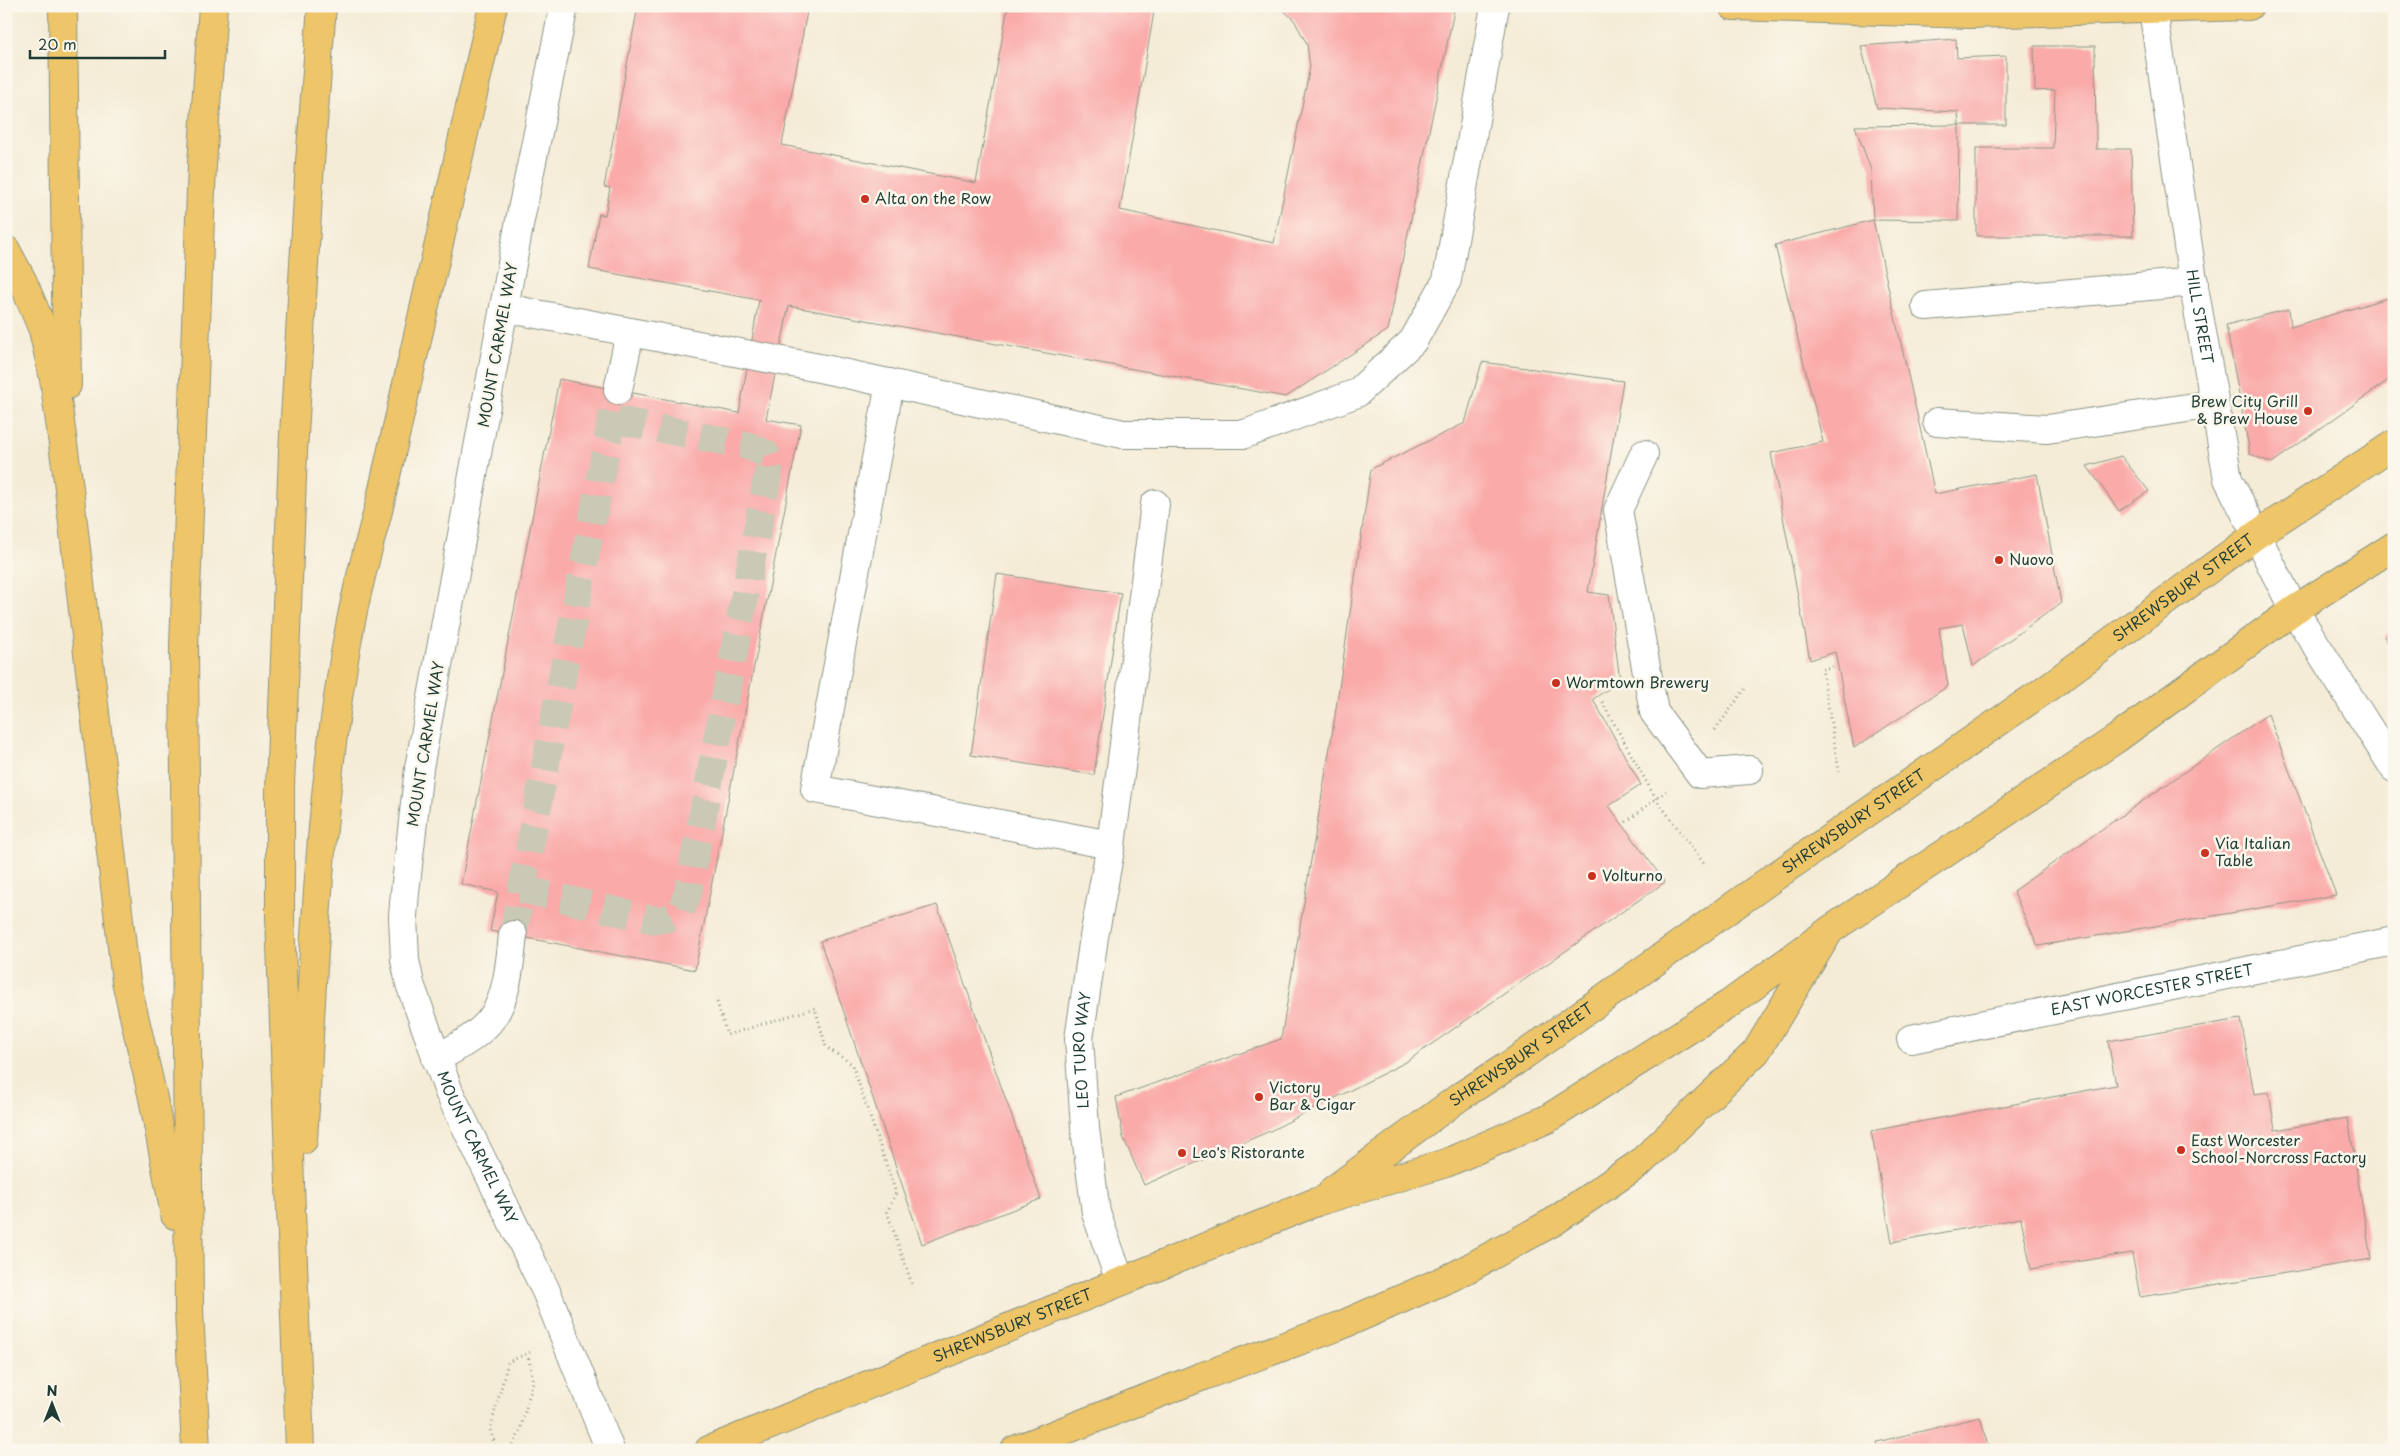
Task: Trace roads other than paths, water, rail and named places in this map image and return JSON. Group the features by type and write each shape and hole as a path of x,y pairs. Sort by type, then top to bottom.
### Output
{"main road":[{"path":"63,6 68,480"},
{"path":"196,1450 190,1310 184,646 202,164 213,6"},
{"path":"300,1450 280,917 280,787 293,452 310,162 322,6"},
{"path":"294,1291 323,833 345,651 358,584 378,511 493,6"},
{"path":"1733,6 1970,14 2059,9 2249,6"},
{"path":"6,250 23,282 43,330 54,379 68,480 126,981 170,1181 190,1310"},
{"name":"SHREWSBURY STREET","path":"1316,1202 1461,1096 1514,1062 1776,875 2043,691 2256,535 2394,444"},
{"name":"SHREWSBURY STREET","path":"708,1450 1316,1202 1446,1164 1547,1118 1729,1004 1830,930 2116,739 2294,610 2394,546"},
{"path":"1015,1450 1203,1376 1337,1327 1456,1275 1553,1222 1640,1163 1756,1052 1830,930"}],"street":[{"name":"MOUNT CARMEL WAY","path":"564,6 505,308 419,768 405,892 405,951 410,984 449,1092 546,1292 610,1450"},
{"path":"505,308 890,383 1123,434 1246,434 1357,393 1413,341 1447,280 1495,6"},
{"name":"HILL STREET","path":"2153,9 2194,282 2228,479 2294,610 2394,768"},
{"path":"1926,306 2194,282"},
{"path":"618,390 630,332"},
{"path":"890,383 815,789 1111,845"},
{"path":"1937,422 2047,429 2214,404"},
{"path":"1644,454 1618,510 1654,712 1700,774 1749,770"},
{"name":"LEO TURO WAY","path":"1120,1281 1096,1213 1085,1128 1079,1039 1094,937 1111,845 1155,504"},
{"path":"436,1059 469,1039 492,1018 502,995 510,962 512,935"},
{"name":"EAST WORCESTER STREET","path":"1910,1039 2394,941"}],"tunnel":[{"path":"513,935 615,401"},
{"path":"521,889 655,920 674,916 681,910 688,892 769,469 766,454 749,446 612,419"}],"place":[{"name":"Alta on the Row","path":"865,199"},
{"name":"Brew City Grill & Brew House","path":"2308,411"},
{"name":"Nuovo","path":"1999,560"},
{"name":"Wormtown Brewery","path":"1556,683"},
{"name":"Via Italian Table","path":"2205,853"},
{"name":"Volturno","path":"1592,876"},
{"name":"Victory Bar & Cigar","path":"1259,1097"},
{"name":"East Worcester School-Norcross Factory","path":"2181,1150"},
{"name":"Leo's Ristorante","path":"1182,1153"}]}
